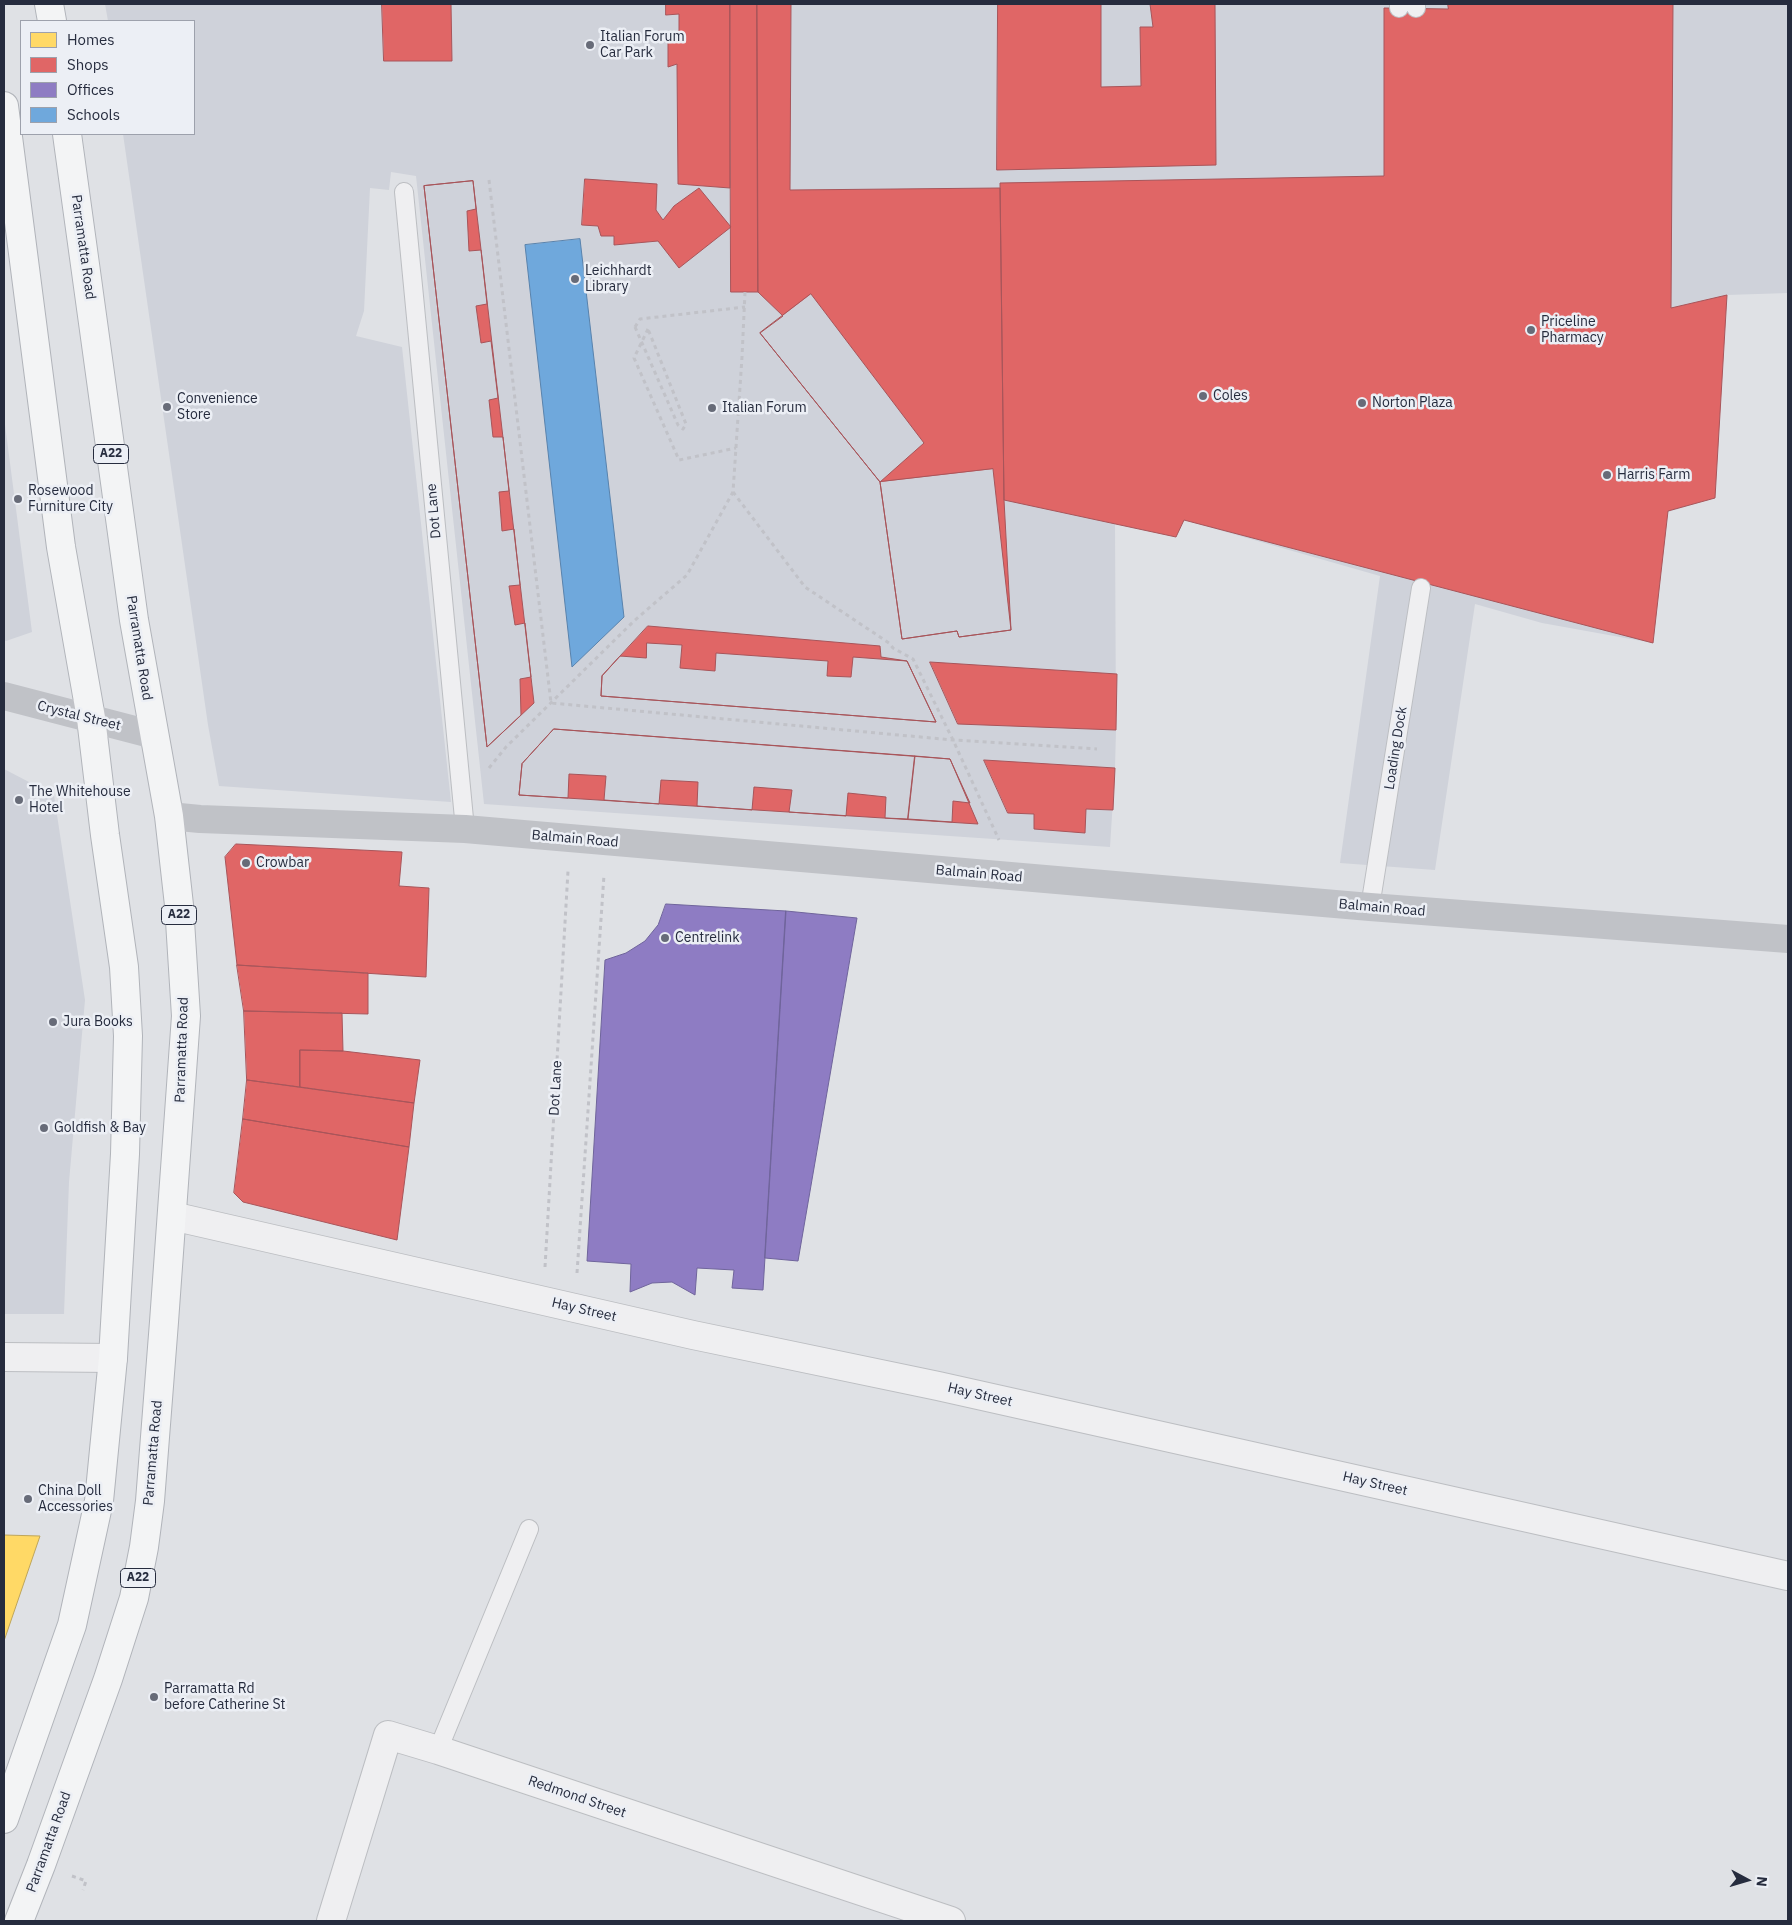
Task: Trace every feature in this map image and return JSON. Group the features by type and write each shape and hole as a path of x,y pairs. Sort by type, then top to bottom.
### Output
{"highway":[{"path":"49,4 52,20"},
{"path":"4,106 61,547 91,718 124,967 128,1036 125,1154 113,1358 99,1501 72,1624 4,1819"},
{"name":"Parramatta Road","path":"19,1921 82,1753 134,1598 144,1547 150,1501 186,1016 179,905 168,816 134,620 67,135"}],"main road":[{"name":"Crystal Street","path":"4,696 154,735"},
{"name":"Balmain Road","path":"168,816 200,819 464,817 607,842 1016,878 1788,939"}],"street":[{"name":"Hay Street","path":"172,1216 693,1334 938,1386 1788,1576"},
{"path":"4,1357 113,1358"},
{"name":"Redmond Street","path":"332,1921 388,1735 951,1921"}],"lane":[{"name":"Dot Lane","path":"404,192 464,817"},
{"name":"Loading Dock","path":"1370,907 1421,588"},
{"path":"438,1750 529,1528"}],"path":[{"path":"489,180 551,703"},
{"path":"464,817 506,747 634,621 687,574 733,492 745,292"},
{"path":"736,448 679,460 634,358 648,329 686,424 683,429 678,425 635,327 640,319 745,307"},
{"path":"733,492 805,587 890,642 894,648 912,658 954,740 1016,878"},
{"path":"551,703 954,740 1097,748"},
{"path":"585,1276 577,1274 607,842"},
{"name":"Dot Lane","path":"544,1300 568,875"},
{"path":"78,1878 86,1881 83,1890"}],"shaded area":[{"path":"105,4 1788,4 1788,293 1727,295 1715,498 1668,512 1653,643 1542,623 1475,604 1435,870 1340,863 1380,576 1184,520 1176,537 1115,524 1116,730 1110,847 484,804 416,176 391,172 389,190 370,188 364,311 356,336 402,347 451,802 219,786 208,725 123,135 195,135 195,20 108,20"},
{"path":"4,417 32,632 6,641 4,640"},
{"path":"4,769 54,795 85,1000 69,1182 64,1314 4,1314"}],"building: Homes":[{"path":"4,1535 40,1536 4,1641"}],"building: Shops":[{"path":"382,4 451,4 452,61 384,61"},
{"path":"666,4 730,4 730,188 678,184 677,64 668,67 668,39 679,39 679,14 666,15"},
{"path":"730,4 757,4 758,292 731,292"},
{"path":"757,4 791,4 790,190 1000,188 1004,500 1011,630 959,637 957,631 902,639 880,482 760,333 783,316 758,292"},
{"path":"998,4 1101,4 1101,87 1141,86 1140,27 1153,27 1150,4 1215,4 1216,165 997,170"},
{"name":"Norton Plaza","path":"1448,4 1673,4 1671,308 1727,295 1715,498 1668,511 1653,643 1184,520 1176,537 1004,500 1000,183 1384,176 1384,8 1448,9"},
{"path":"585,179 657,184 656,210 663,220 674,206 699,188 731,227 679,268 658,241 614,245 614,236 601,236 598,226 582,225"},
{"path":"473,181 534,703 487,747 424,186"},
{"path":"473,181 476,209 467,211 469,251 481,250 487,304 476,306 481,343 491,341 498,398 489,400 493,437 503,437 509,491 499,492 502,531 514,529 520,585 509,586 515,625 525,623 531,677 520,679 521,715 487,747 424,186"},
{"path":"811,294 924,443 880,482 760,333"},
{"path":"993,469 1011,630 959,637 957,631 902,639 880,482"},
{"path":"648,626 880,646 881,657 907,661 936,722 601,696 602,676"},
{"path":"647,643 682,645 680,668 715,671 716,653 828,661 827,676 851,677 853,657 907,661 936,722 601,696 602,676 620,656 646,658"},
{"path":"930,662 1117,674 1116,730 958,724"},
{"path":"554,729 950,759 978,824 519,795 522,764"},
{"path":"554,729 915,756 908,819 885,818 886,797 848,793 846,816 789,812 792,790 754,787 752,810 697,806 698,782 661,780 659,804 604,800 606,776 569,774 568,798 519,795 522,764"},
{"path":"915,756 950,759 970,803 953,801 952,822 908,819"},
{"path":"984,760 1115,768 1113,810 1086,809 1085,833 1034,829 1034,814 1008,813"},
{"path":"236,844 402,852 399,886 429,888 426,977 237,965 225,857"},
{"path":"237,965 368,973 368,1014 244,1011"},
{"path":"244,1011 342,1013 343,1051 300,1050 300,1087 247,1080"},
{"path":"300,1050 343,1051 420,1060 414,1103 300,1087"},
{"path":"247,1080 414,1103 409,1147 243,1119"},
{"path":"243,1119 409,1147 397,1240 243,1202 234,1193"}],"building: Offices":[{"path":"666,904 786,911 763,1290 732,1288 734,1270 697,1268 695,1295 672,1282 652,1283 630,1292 631,1264 587,1261 605,960 626,953 645,941 658,925"},
{"path":"786,911 857,918 798,1261 765,1258"}],"building: Schools":[{"path":"580,239 624,617 572,667 525,245"}],"place":[{"name":"Italian Forum Car Park","path":"590,45"},
{"name":"Leichhardt Library","path":"575,279"},
{"name":"Priceline Pharmacy","path":"1531,330"},
{"name":"Coles","path":"1203,396"},
{"name":"Norton Plaza","path":"1362,403"},
{"name":"Convenience Store","path":"167,407"},
{"name":"Italian Forum","path":"712,408"},
{"name":"Harris Farm","path":"1607,475"},
{"name":"Rosewood Furniture City","path":"18,499"},
{"name":"The Whitehouse Hotel","path":"19,800"},
{"name":"Crowbar","path":"246,863"},
{"name":"Centrelink","path":"665,938"},
{"name":"Jura Books","path":"53,1022"},
{"name":"Goldfish & Bay","path":"44,1128"},
{"name":"China Doll Accessories","path":"28,1499"},
{"name":"Parramatta Rd before Catherine St","path":"154,1697"}]}
